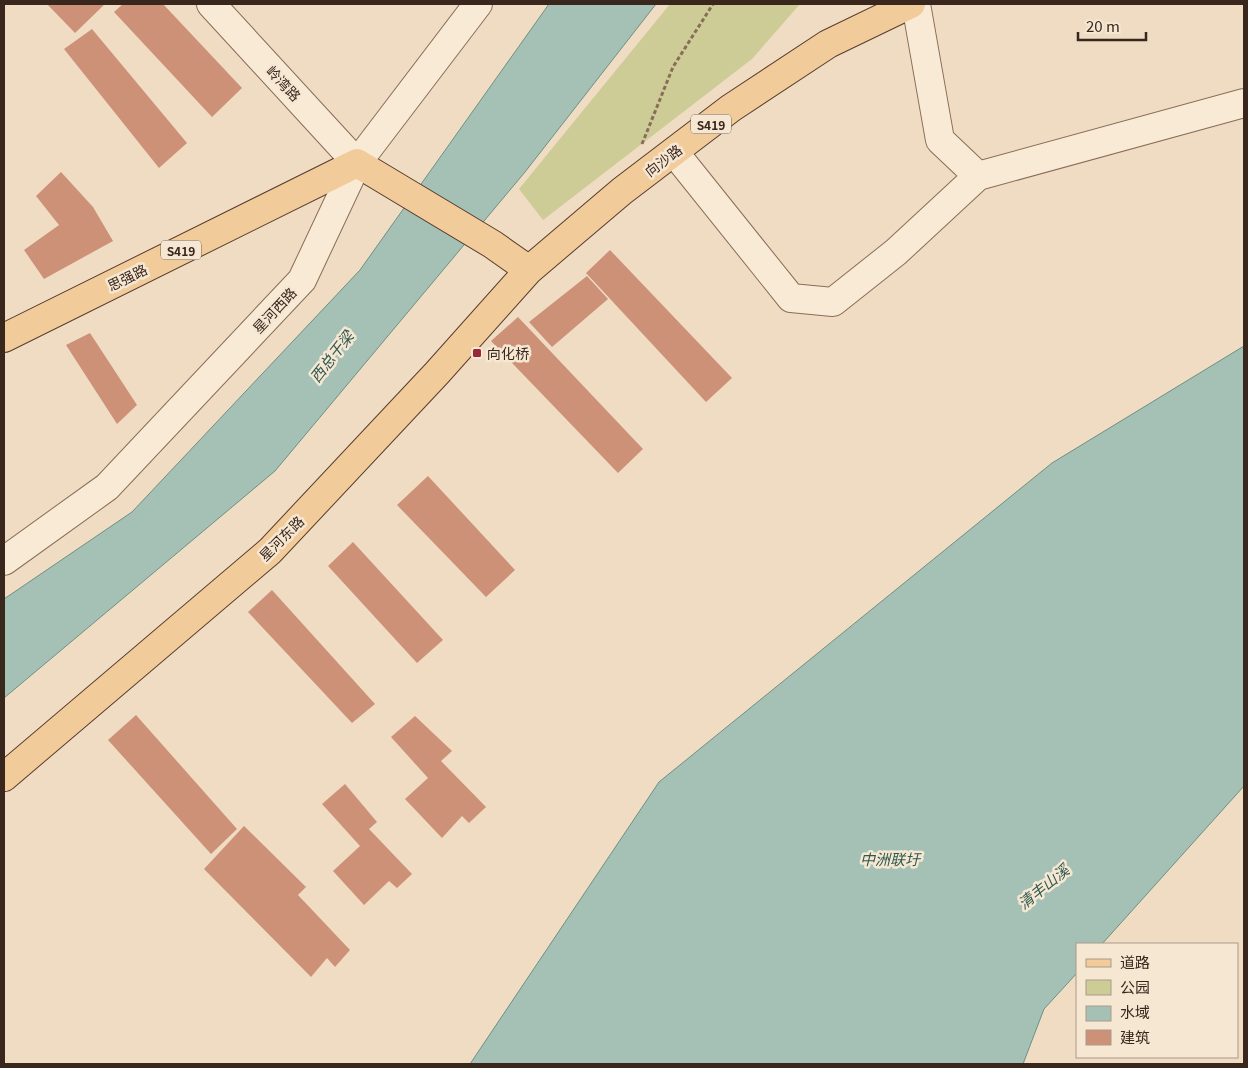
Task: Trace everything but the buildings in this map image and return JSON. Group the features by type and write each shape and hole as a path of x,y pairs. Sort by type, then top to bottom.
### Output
{"main road":[{"name":"向沙路","path":"529,270 622,191 731,108 828,44 911,4"},
{"path":"357,163 492,244 529,270"},
{"name":"思强路","path":"4,338 357,163"},
{"name":"星河东路","path":"4,776 270,551 437,373 529,270"}],"street":[{"name":"岭湾路","path":"212,4 357,163"},
{"name":"星河西路","path":"4,561 106,487 302,280 357,163 478,4"},
{"path":"916,4 940,140 978,176"},
{"path":"674,152 790,298 833,302 896,252 978,176 1244,103"}],"path":[{"path":"640,147 673,67 712,4"}],"green space":[{"path":"670,4 800,4 752,59 543,220 519,189"}],"water":[{"name":"西总干梁","path":"549,4 656,4 525,172 275,471 4,698 4,599 132,512 360,270"},
{"name":"中洲联圩","path":"1244,346 1244,786 1103,943 1076,943 1076,974 1044,1009 1023,1064 470,1064 659,782 1052,463"}],"place":[{"name":"向化桥","path":"477,353"}],"water label":[{"name":"清丰山溪","path":"1043,886"}]}
